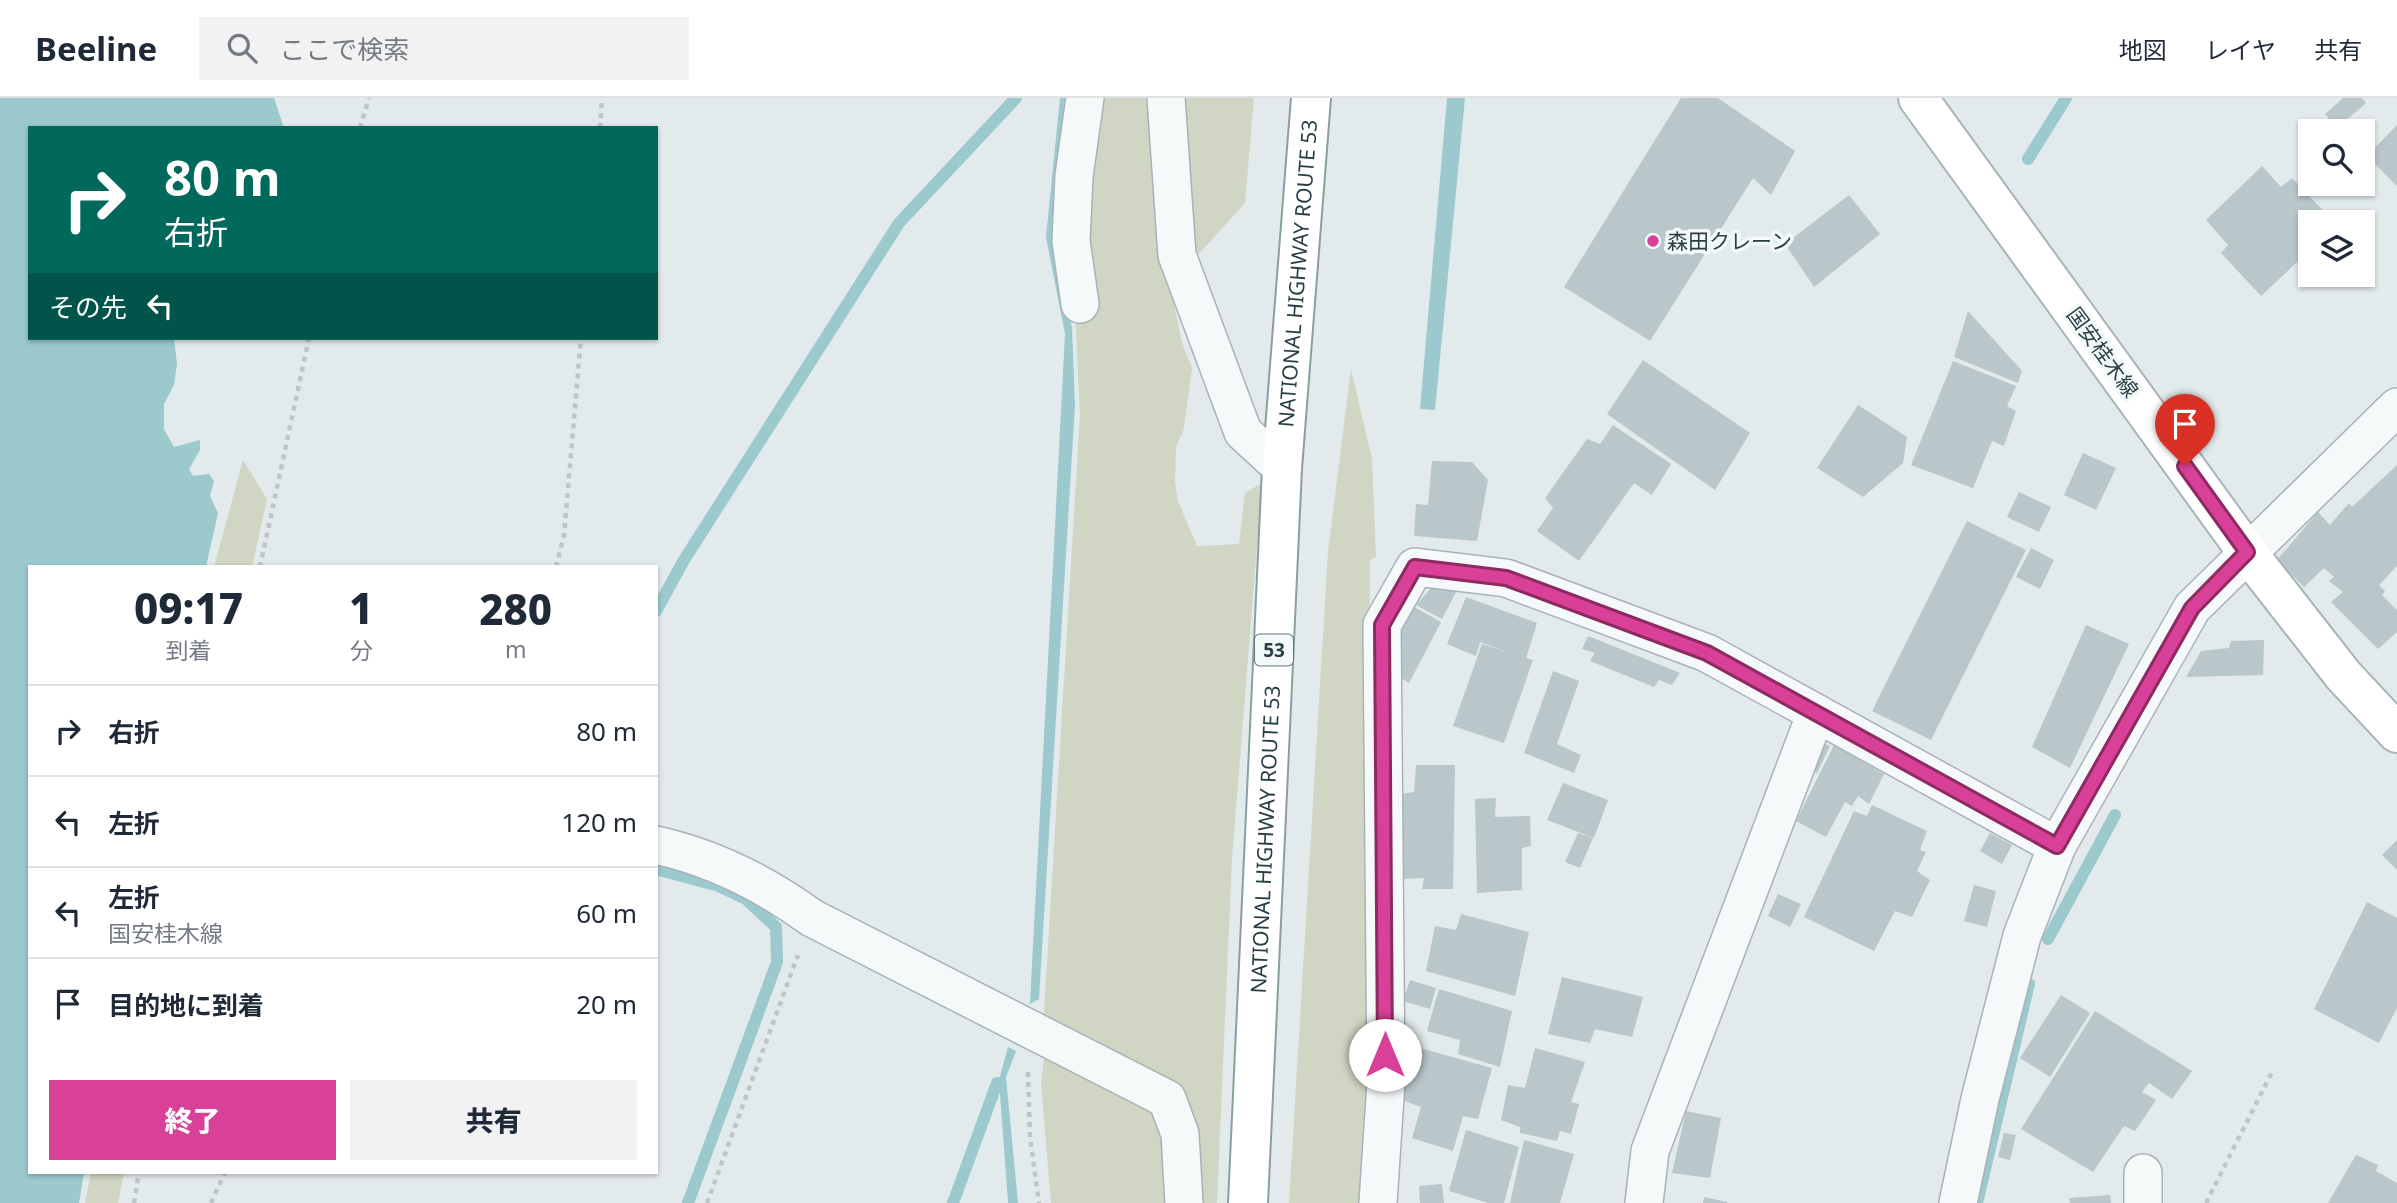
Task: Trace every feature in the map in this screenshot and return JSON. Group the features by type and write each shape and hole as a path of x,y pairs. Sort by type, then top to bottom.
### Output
{"main road":[{"name":"NATIONAL HIGHWAY ROUTE 53","path":"1248,1203 1283,468 1311,98"},
{"name":"国安桂木線","path":"1919,98 2247,552 2343,675 2397,733"}],"street":[{"path":"1080,304 1070,241 1074,176 1085,98"},
{"path":"1166,98 1177,256 1244,432 1283,468"},
{"path":"1958,1203 1980,1100 2022,936 2057,846 2192,608 2397,407"},
{"path":"1378,1203 1386,1082 1382,625 1415,567 1506,578 1707,653 2057,846"},
{"path":"1644,1203 1650,1151 1816,713"},
{"path":"658,846 707,860 761,883 812,918 1167,1100 1180,1134 1184,1203"}],"path":[{"path":"361,126 369,98"},
{"path":"600,126 602,98"},
{"path":"260,565 309,340"},
{"path":"556,565 564,535 581,340"},
{"path":"707,1203 812,918"},
{"path":"1038,1036 1028,1073 1030,1137 1039,1203"},
{"path":"2206,1203 2272,1072"},
{"path":"134,1203 139,1174"},
{"path":"211,1203 224,1174"}],"green space":[{"path":"1093,98 1156,98 1166,265 1182,343 1192,368 1184,428 1176,447 1175,482 1178,501 1197,546 1239,544 1245,493 1262,483 1232,859 1217,1203 1197,1203 1187,1122 1043,1029 1080,415 1075,313"},
{"path":"1176,98 1254,98 1245,203 1197,256 1191,256"},
{"path":"1351,369 1372,459 1376,557 1370,560 1368,1059 1362,1203 1289,1203 1328,551"},
{"path":"243,460 267,499 252,565 215,565"},
{"path":"1054,1054 1153,1107 1167,1125 1175,1203 1051,1203 1041,1083 1044,1059"},
{"path":"91,1174 124,1174 118,1203 85,1203"}],"water":[{"path":"0,98 274,98 283,126 28,126 28,340 174,340 177,364 174,385 164,404 164,429 174,447 200,440 200,450 189,469 193,476 209,474 214,481 210,496 218,513 206,565 28,565 28,1174 84,1174 79,1203 0,1203"},
{"path":"1060,98 1069,98 1057,262 1072,328 1075,405 1039,999 1030,1004 1065,334 1046,237"},
{"path":"1447,98 1465,98 1435,410 1420,409"},
{"path":"1008,1047 1016,1051 1006,1077 1018,1203 1008,1203 999,1080"}],"building":[{"name":"森田クレーン","path":"1681,98 1718,98 1795,151 1771,195 1753,178 1650,341 1564,287"},
{"path":"2343,98 2362,98 2366,103 2347,119 2329,119 2325,114"},
{"path":"2397,125 2397,186 2375,164 2375,148"},
{"path":"2262,166 2281,187 2292,178 2298,184 2298,196 2309,196 2323,210 2298,210 2298,261 2261,296 2221,253 2228,245 2206,220"},
{"path":"1849,195 1880,234 1814,287 1785,244"},
{"path":"1968,311 2022,371 2018,383 1954,357"},
{"path":"1643,360 1750,433 1715,490 1607,414"},
{"path":"1953,361 2016,386 2007,406 2016,411 2004,446 1992,441 1973,488 1911,465"},
{"path":"1858,405 1907,437 1903,463 1863,497 1817,468"},
{"path":"1613,425 1671,464 1652,495 1634,483 1579,561 1537,531 1553,508 1545,498 1587,439 1600,444"},
{"path":"2083,453 2116,468 2096,510 2064,495"},
{"path":"1432,461 1472,462 1488,480 1477,541 1414,536 1416,504 1428,505"},
{"path":"2397,465 2397,566 2379,585 2385,591 2382,595 2397,610 2397,632 2378,649 2331,602 2343,592 2329,581 2334,577 2324,568 2304,587 2277,560 2318,512 2330,525 2349,503 2352,507"},
{"path":"2019,492 2051,507 2039,532 2007,517"},
{"path":"1967,521 2026,550 1931,740 1872,711"},
{"path":"2031,548 2054,560 2040,589 2016,577"},
{"path":"1431,588 1457,590 1442,619 1416,605"},
{"path":"1466,597 1537,623 1526,659 1480,642 1476,656 1447,644"},
{"path":"1414,607 1441,622 1409,683 1401,678 1401,629"},
{"path":"2086,625 2129,644 2070,768 2032,747"},
{"path":"1588,636 1680,673 1672,685 1659,680 1654,687 1590,661 1595,653 1582,649"},
{"path":"2264,640 2263,675 2186,677 2201,651 2229,648 2231,641"},
{"path":"1482,644 1533,660 1504,743 1453,726"},
{"path":"1553,671 1579,681 1557,744 1581,755 1574,773 1524,753"},
{"path":"1823,743 1830,746 1817,773 1810,769"},
{"path":"1834,745 1884,774 1869,804 1858,796 1852,806 1845,802 1826,837 1796,821"},
{"path":"1416,765 1455,765 1453,889 1422,889 1424,878 1402,879 1401,794 1414,792"},
{"path":"1563,783 1608,800 1594,838 1547,820"},
{"path":"1496,798 1495,817 1530,816 1531,846 1522,848 1522,890 1477,893 1475,799"},
{"path":"1872,805 1927,831 1920,850 1926,852 1917,871 1930,880 1912,917 1895,911 1874,951 1804,917 1854,811 1867,816"},
{"path":"1578,833 1593,838 1580,868 1565,862"},
{"path":"1990,833 2012,845 2002,864 1980,851"},
{"path":"2397,840 2397,870 2382,855"},
{"path":"1974,885 1996,891 1987,927 1964,921"},
{"path":"1778,894 1801,904 1790,927 1768,916"},
{"path":"2367,902 2397,918 2397,1008 2379,1043 2314,1009"},
{"path":"1461,914 1529,932 1515,996 1426,971 1435,926 1456,930"},
{"path":"1562,977 1643,997 1632,1037 1595,1029 1590,1043 1548,1034"},
{"path":"1410,980 1436,988 1430,1009 1403,1001"},
{"path":"1439,989 1512,1011 1500,1067 1458,1054 1460,1040 1427,1031"},
{"path":"2061,995 2090,1013 2050,1077 2020,1058"},
{"path":"2095,1011 2192,1071 2172,1099 2149,1083 2142,1092 2156,1100 2135,1131 2124,1126 2093,1172 2021,1129"},
{"path":"1416,1047 1492,1068 1478,1119 1463,1116 1453,1151 1412,1138 1421,1107 1402,1100"},
{"path":"1535,1048 1585,1062 1571,1102 1579,1104 1571,1134 1560,1131 1557,1141 1520,1133 1520,1127 1501,1120 1508,1085 1525,1088"},
{"path":"1686,1111 1721,1118 1710,1178 1672,1173"},
{"path":"1466,1130 1519,1147 1504,1203 1488,1203 1449,1191"},
{"path":"2004,1133 2016,1135 2010,1160 1998,1157"},
{"path":"1524,1140 1574,1154 1560,1203 1510,1203"},
{"path":"2356,1155 2378,1165 2376,1171 2397,1183 2397,1203 2328,1203"},
{"path":"1442,1184 1444,1203 1420,1203 1419,1186"},
{"path":"2110,1195 2111,1203 2070,1203 2069,1198"},
{"path":"1704,1197 1727,1202 1727,1203 1703,1203"}],"waterway":[{"path":"658,607 684,560 899,223 1016,98"},
{"path":"2028,159 2066,98"},
{"path":"2048,939 2115,815"},
{"path":"658,870 719,886 746,899 776,927 777,962 688,1203"},
{"path":"1977,1203 2029,984"},
{"path":"953,1203 997,1083"}],"place":[{"name":"森田クレーン","path":"1653,241"}],"route":[{"path":"1385,1055 1382,625 1415,567 1506,578 1707,653 2057,846 2192,608 2247,552 2185,466"}]}
